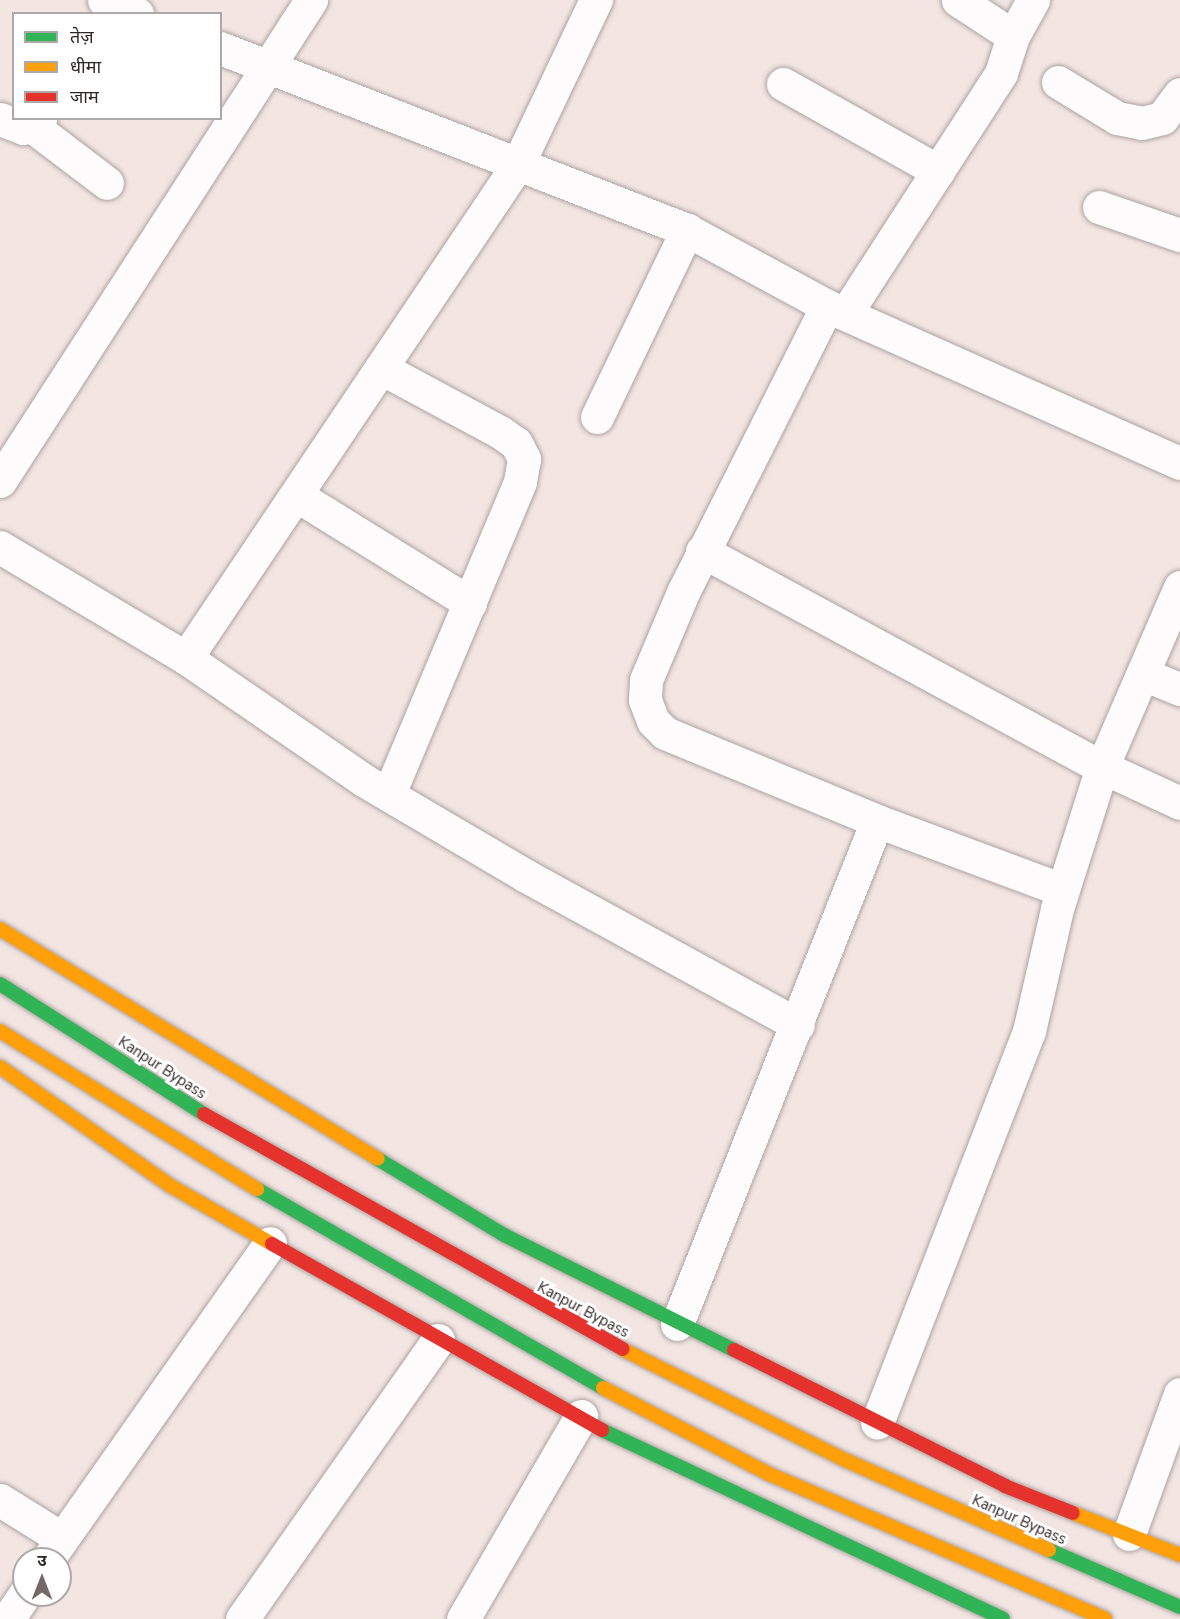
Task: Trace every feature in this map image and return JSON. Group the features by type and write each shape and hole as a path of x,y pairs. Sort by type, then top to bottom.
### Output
{"main road":[{"path":"0,929 504,1234 677,1324 1005,1486 1180,1555"},
{"name":"Kanpur Bypass","path":"0,984 233,1133 564,1320 845,1460 1180,1607"},
{"path":"0,1031 244,1182 584,1378 769,1474 1105,1619"},
{"path":"0,1067 170,1185 438,1340 581,1416 646,1454 1003,1619"}],"street":[{"path":"0,481 271,69 311,0"},
{"path":"186,658 518,164 596,0"},
{"path":"958,0 1013,36"},
{"path":"1033,0 1013,36 1001,73 938,171 836,310 702,551 646,681 645,700 653,721 665,734 877,821 1063,890"},
{"path":"222,49 687,230 836,310 1180,463"},
{"path":"1058,82 1118,118 1142,123 1162,118 1180,94"},
{"path":"783,84 938,171"},
{"path":"0,119 36,122 107,183"},
{"path":"1099,207 1180,235"},
{"path":"597,417 687,230"},
{"path":"381,368 500,432 516,443 524,459 520,482 388,794"},
{"path":"296,495 470,603"},
{"path":"0,547 186,658 388,794 798,1025"},
{"path":"702,551 1102,767 1180,803"},
{"path":"877,1423 1029,1031 1063,890 1102,767 1145,675 1180,587"},
{"path":"1145,675 1180,689"},
{"path":"677,1324 798,1025 877,821"},
{"path":"56,1547 270,1243"},
{"path":"242,1619 438,1340"},
{"path":"1129,1534 1180,1394"},
{"path":"463,1619 581,1416"},
{"path":"0,1500 53,1547"}],"traffic: fast":[{"path":"0,984 204,1114"},
{"path":"378,1159 504,1235 734,1350"},
{"path":"257,1189 603,1388"},
{"path":"602,1430 1003,1619"},
{"path":"1049,1550 1180,1607"}],"traffic: slow":[{"path":"0,929 378,1159"},
{"path":"0,1031 257,1189"},
{"path":"0,1067 169,1185 272,1244"},
{"path":"622,1349 845,1460 1049,1550"},
{"path":"603,1388 769,1474 1105,1619"},
{"path":"1073,1513 1180,1555"}],"traffic: jam":[{"path":"204,1114 622,1349"},
{"path":"272,1244 602,1430"},
{"path":"734,1350 1005,1486 1073,1513"}]}
